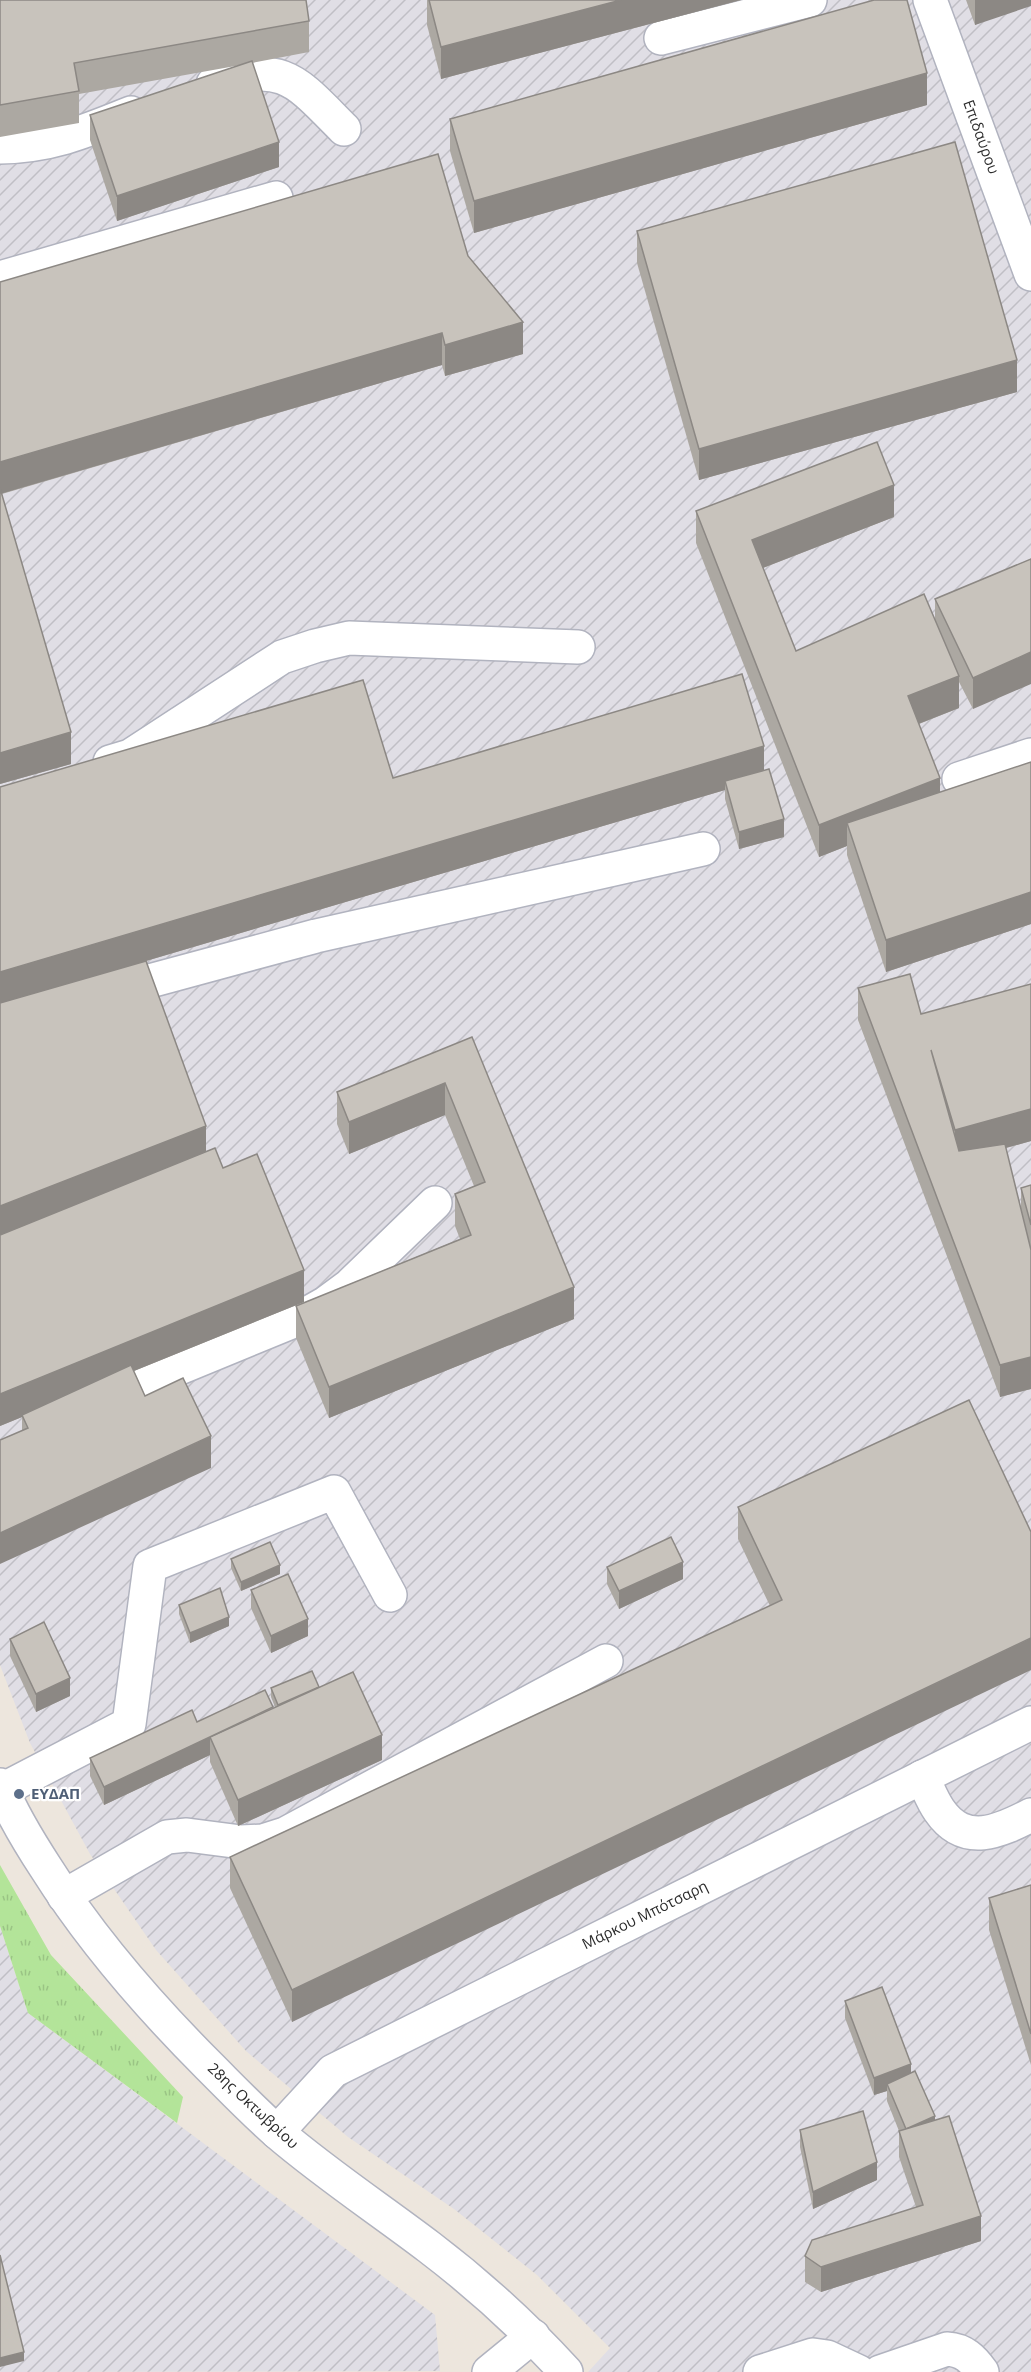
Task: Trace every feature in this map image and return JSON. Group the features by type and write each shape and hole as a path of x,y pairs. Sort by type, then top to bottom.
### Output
{"street":[{"path":"660,38 810,0"},
{"name":"Επιδαύρου","path":"930,0 1031,274"},
{"path":"186,93 247,73 264,72 286,78 306,91 344,129"},
{"path":"0,147 52,142 79,134 154,104"},
{"path":"0,278 276,198"},
{"path":"87,770 130,756 282,657 315,646 350,638 578,647"},
{"path":"959,779 1031,755"},
{"path":"78,1000 316,936 703,849"},
{"path":"77,1410 296,1320 326,1303 349,1286 435,1203"},
{"path":"1,1787 129,1724 150,1566 334,1492 390,1595"},
{"path":"64,1896 167,1837 187,1834 241,1842 263,1842 285,1834 606,1661"},
{"name":"Μάρκου Μπότσαρη","path":"277,2132 333,2071 1031,1723"},
{"path":"922,1777 940,1812 955,1826 976,1834 1000,1831 1031,1815"},
{"name":"28ης Οκτωβρίου","path":"1,1787 31,1845 64,1896 116,1966 179,2036 277,2132 460,2272 533,2336 566,2372"},
{"path":"489,2372 533,2336"},
{"path":"880,2372 947,2349 957,2350 971,2358 982,2372"},
{"path":"760,2372 813,2355 827,2357 859,2372"}],"shaded area":[{"path":"0,0 1031,0 1031,2372 588,2372 610,2348 537,2275 454,2209 348,2137 246,2051 156,1950 90,1854 30,1743 0,1665"},
{"path":"0,1926 28,2013 435,2315 440,2371 0,2372"}],"green space":[{"path":"0,1865 51,1955 183,2097 177,2123 28,2013 0,1926"}],"building":[{"path":"0,0 306,0 309,21 74,63 79,91 0,105"},
{"path":"429,0 621,0 441,47"},
{"path":"874,0 907,0 927,73 474,201 450,119"},
{"path":"252,61 279,142 117,196 90,115"},
{"path":"955,142 1017,360 699,449 637,231"},
{"path":"438,154 468,256 523,322 445,345 442,333 0,462 0,282"},
{"path":"877,442 894,485 752,540 796,651 924,594 959,676 908,696 940,778 819,825 696,511"},
{"path":"0,488 71,732 0,753"},
{"path":"1031,559 1031,652 973,678 935,599"},
{"path":"742,674 764,746 0,972 0,787 363,680 393,778"},
{"path":"1031,762 1031,892 886,940 847,823"},
{"path":"769,769 784,819 739,832 725,781"},
{"path":"146,961 206,1126 0,1206 0,1003"},
{"path":"910,974 921,1014 1031,984 1031,1109 955,1130 931,1050 959,1151 1005,1144 1031,1250 1031,1357 1000,1365 858,988"},
{"path":"472,1037 574,1287 329,1387 296,1306 471,1235 455,1194 485,1182 445,1083 349,1122 337,1092"},
{"path":"215,1148 223,1168 257,1154 304,1270 0,1394 0,1235"},
{"path":"1031,1185 1031,1225 1021,1188"},
{"path":"131,1365 145,1396 183,1378 211,1436 0,1533 0,1440 28,1428 22,1415"},
{"path":"969,1400 1031,1532 1031,1638 292,1990 230,1857 782,1600 738,1507"},
{"path":"671,1537 683,1562 619,1591 607,1567"},
{"path":"270,1542 280,1565 241,1582 231,1559"},
{"path":"288,1574 308,1619 271,1636 251,1590"},
{"path":"220,1588 229,1617 190,1633 179,1605"},
{"path":"44,1622 70,1678 36,1694 10,1639"},
{"path":"312,1671 319,1687 278,1705 271,1688"},
{"path":"353,1672 382,1735 238,1800 210,1737"},
{"path":"265,1690 273,1707 104,1787 90,1758 192,1710 197,1722"},
{"path":"1031,1885 1031,2034 989,1898"},
{"path":"882,1987 911,2064 874,2078 845,2001"},
{"path":"915,2071 935,2116 906,2129 887,2084"},
{"path":"863,2111 877,2162 813,2192 800,2130"},
{"path":"949,2116 981,2216 821,2267 805,2256 812,2240 923,2205 899,2131"},
{"path":"0,2255 24,2352 0,2358"}],"place":[{"name":"ΕΥΔΑΠ","path":"19,1794"}]}
